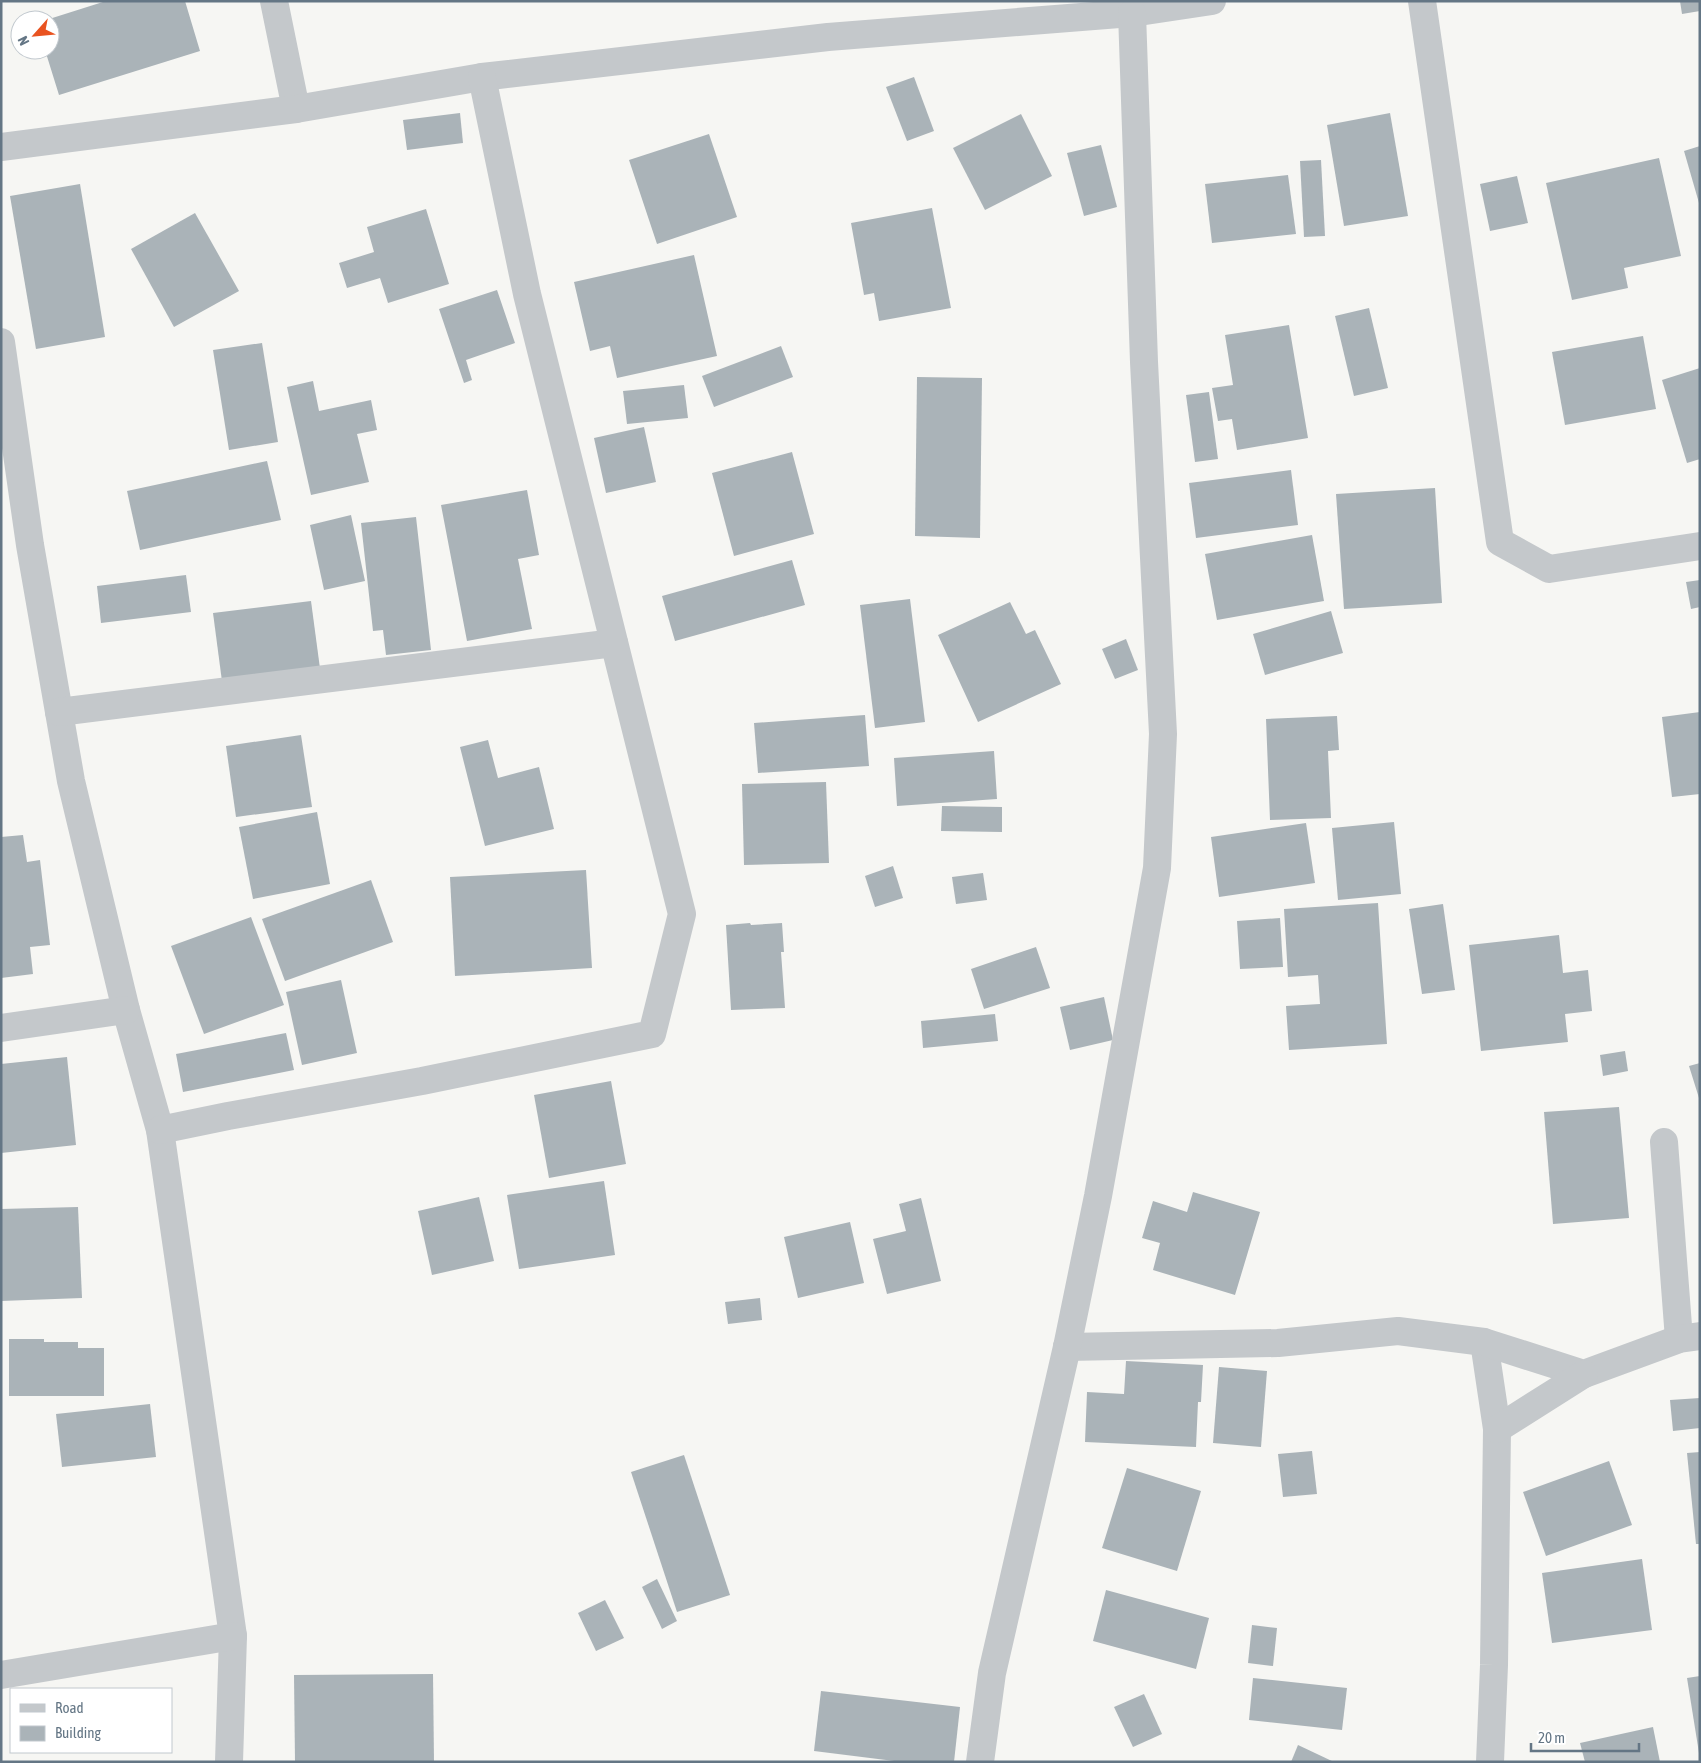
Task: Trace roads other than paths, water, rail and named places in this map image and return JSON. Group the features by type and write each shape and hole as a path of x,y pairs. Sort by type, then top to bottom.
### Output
{"street":[{"path":"274,1 296,109"},
{"path":"1,147 296,109 482,77 828,37 1132,13 1212,1"},
{"path":"1422,1 1500,542 1549,569 1700,546"},
{"path":"980,1762 992,1673 1068,1347 1098,1196 1157,868 1163,734 1144,362 1132,13"},
{"path":"160,1130 422,1081 652,1034 682,914 527,294 482,77"},
{"path":"1,342 30,546 71,781 126,1010 160,1130 233,1636 229,1762"},
{"path":"59,712 614,643"},
{"path":"1,1028 126,1010"},
{"path":"1497,1429 1584,1374 1689,1338 1664,1142"},
{"path":"1068,1347 1278,1343 1398,1331 1484,1342 1584,1374"},
{"path":"1484,1342 1497,1429 1494,1665 1490,1762"},
{"path":"1,1674 233,1636"}]}
